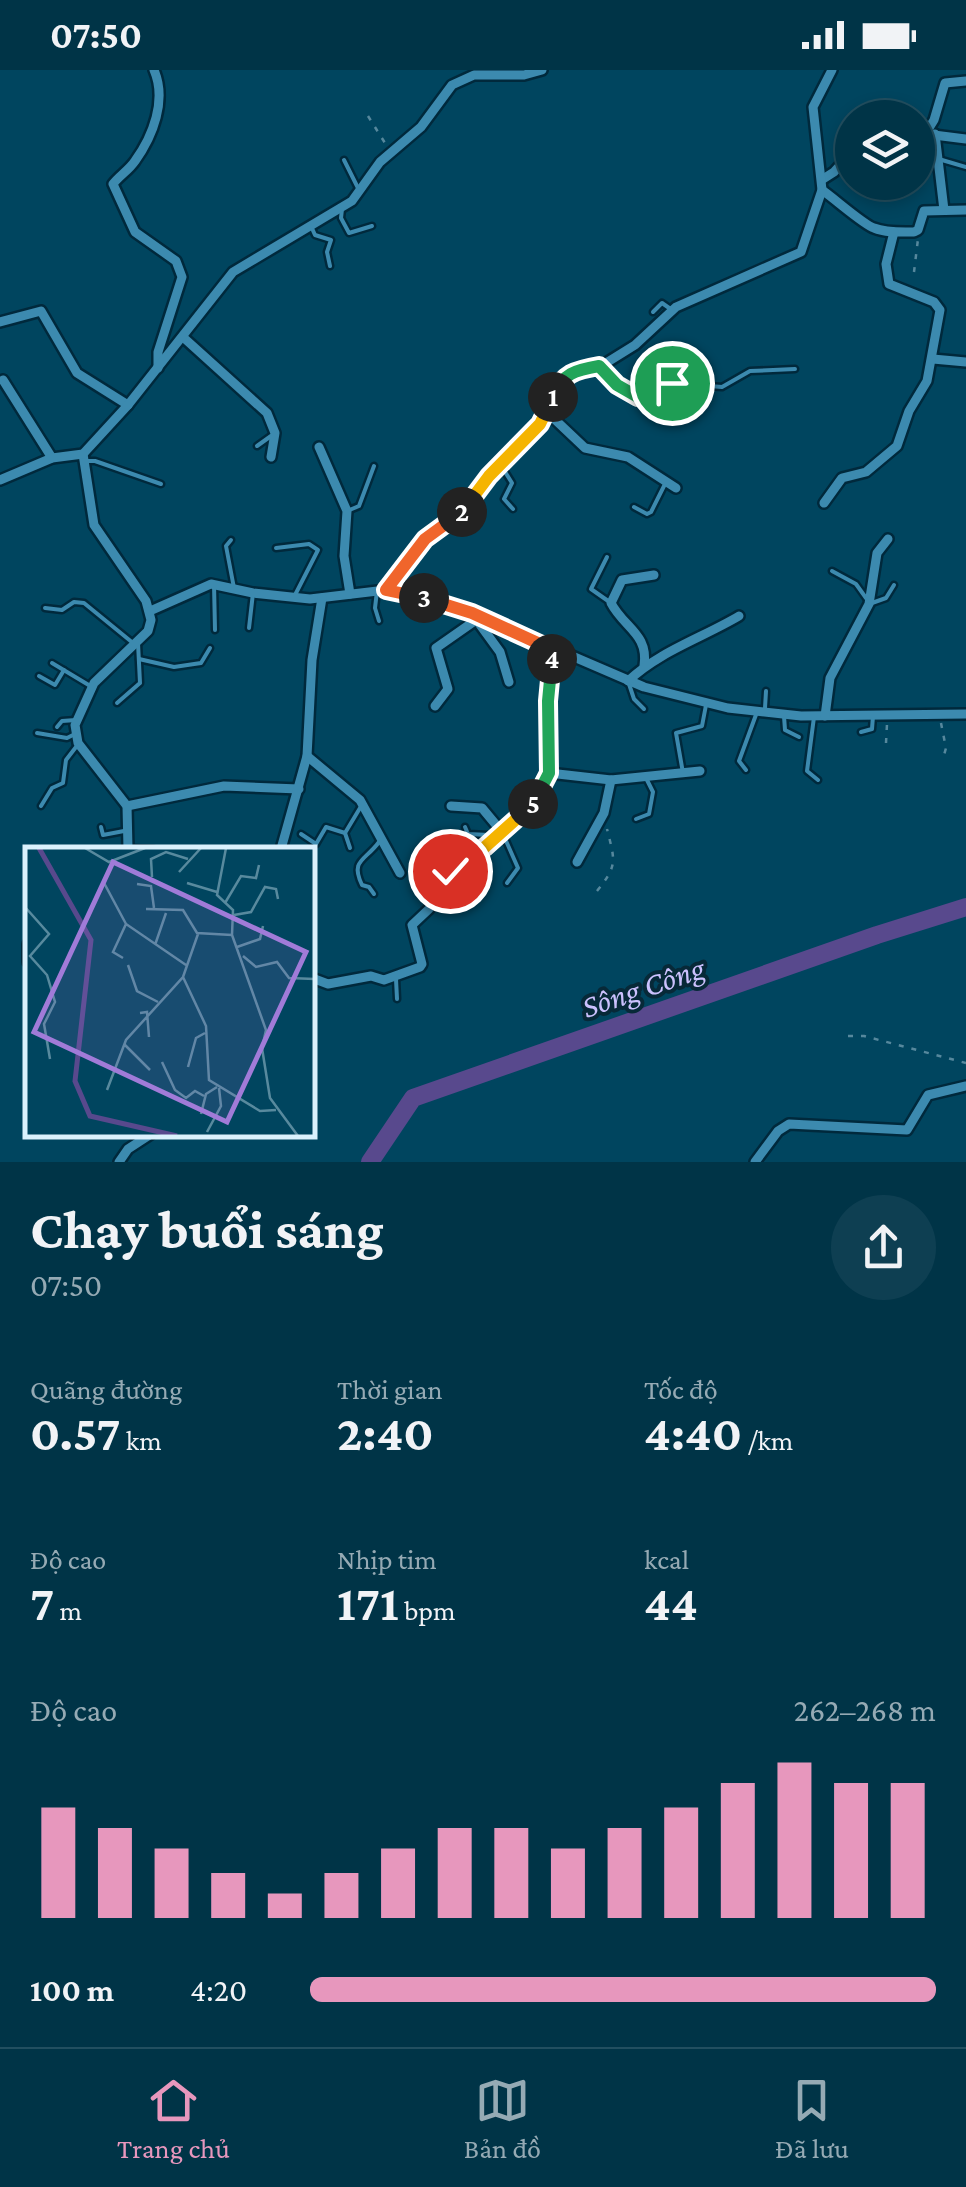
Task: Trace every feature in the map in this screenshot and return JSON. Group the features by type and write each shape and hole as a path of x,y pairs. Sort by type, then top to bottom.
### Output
{"street":[{"path":"154,70 161,93 158,111 136,160 113,184 135,232 176,261 182,277 158,352 158,368"},
{"path":"128,847 127,806 77,738 76,720 92,687 148,631 150,611 94,525 84,458 184,338 233,272 342,207 360,192 390,153 420,127 452,85 489,72 524,75 542,70"},
{"path":"832,70 816,98 812,116 822,185 872,228 894,232 918,230 924,211 966,210"},
{"path":"935,117 945,82 966,81"},
{"path":"935,134 966,139"},
{"path":"935,152 944,210"},
{"path":"382,590 425,539 460,515 500,465 533,433 570,372 599,366 642,340 672,310 801,252 822,185 835,171"},
{"path":"824,503 842,478 866,472 896,446 909,411 927,381 933,358 938,306 889,284 886,276 894,232"},
{"path":"0,322 41,311 77,373 128,405"},
{"path":"184,338 266,413 275,433 271,458"},
{"path":"933,358 966,362"},
{"path":"3,380 52,458"},
{"path":"548,413 585,448 628,457 676,488"},
{"path":"320,447 346,511 344,556 350,594"},
{"path":"0,480 52,458 84,458"},
{"path":"820,716 834,670 869,604 878,553 888,540"},
{"path":"644,666 646,654 641,637 610,603 622,580 654,575"},
{"path":"150,611 199,586 214,584 294,597 322,598 382,590 440,601 628,681 706,702 761,712 820,716 966,714"},
{"path":"282,847 307,756 312,660 322,598"},
{"path":"474,616 500,652 509,682"},
{"path":"435,706 448,689 436,648 474,616"},
{"path":"628,681 644,666 739,616"},
{"path":"450,871 528,810 549,773 548,701 553,650"},
{"path":"307,756 362,804 400,873"},
{"path":"549,773 611,780 700,771"},
{"path":"577,862 604,813 611,780"},
{"path":"127,806 224,786 300,789"},
{"path":"451,806 482,808 501,833"},
{"path":"315,979 328,984 371,976 384,980 422,964 412,926 429,909"},
{"path":"755,1162 778,1132 790,1124 907,1130 928,1095 966,1086"},
{"path":"119,1162 128,1150 148,1137"}],"lane":[{"path":"938,159 966,167"},
{"path":"344,160 360,192"},
{"path":"342,207 348,233 372,226"},
{"path":"310,226 317,236 331,240 327,252 330,266"},
{"path":"654,312 662,303 672,310"},
{"path":"599,366 617,385 642,397 672,383 722,388 750,371 794,369"},
{"path":"257,446 275,433"},
{"path":"84,458 161,484"},
{"path":"500,465 512,483 504,500 513,509"},
{"path":"346,511 359,506 374,466"},
{"path":"634,507 651,512 666,482"},
{"path":"231,540 226,546 234,588"},
{"path":"276,548 309,544 318,550 294,597"},
{"path":"607,557 591,588 610,603"},
{"path":"832,571 860,588 869,604 886,598 894,585"},
{"path":"214,584 214,630"},
{"path":"379,621 375,608 382,590"},
{"path":"250,628 253,593"},
{"path":"44,608 62,610 74,602 84,603 137,644 140,683 117,703"},
{"path":"139,659 174,668 201,663 210,648"},
{"path":"52,663 92,687"},
{"path":"40,676 55,685 64,670"},
{"path":"628,681 634,699 644,709"},
{"path":"746,770 739,761 766,691"},
{"path":"683,773 676,733 704,724 706,702"},
{"path":"784,714 785,730 799,737"},
{"path":"818,780 807,772 820,716"},
{"path":"862,732 872,729 874,716"},
{"path":"57,727 62,721 76,720"},
{"path":"38,733 77,738 66,760 64,784 52,788 42,806"},
{"path":"636,819 649,814 653,798 645,777"},
{"path":"350,848 345,834 362,804"},
{"path":"101,827 104,834 128,831"},
{"path":"301,834 316,844 326,827 345,834"},
{"path":"465,827 471,835 501,833 518,868 507,882"},
{"path":"374,894 369,887 362,886 356,872 357,865 381,838"},
{"path":"397,999 395,981 400,974"}],"path":[{"path":"368,116 377,125 390,153"},
{"path":"914,272 918,230"},
{"path":"942,714 944,755"},
{"path":"886,743 887,715"},
{"path":"598,891 613,872 614,864 604,813"},
{"path":"848,1036 864,1036 966,1063"}],"waterway":[{"name":"Sông Công","path":"370,1162 413,1098 966,907"}],"route":[{"path":"450,871 528,810 549,773 548,701 553,650 440,601 386,590 425,539 455,520 489,476 533,433 548,413 557,386 570,372 599,366 617,385 642,397 672,383"}]}
